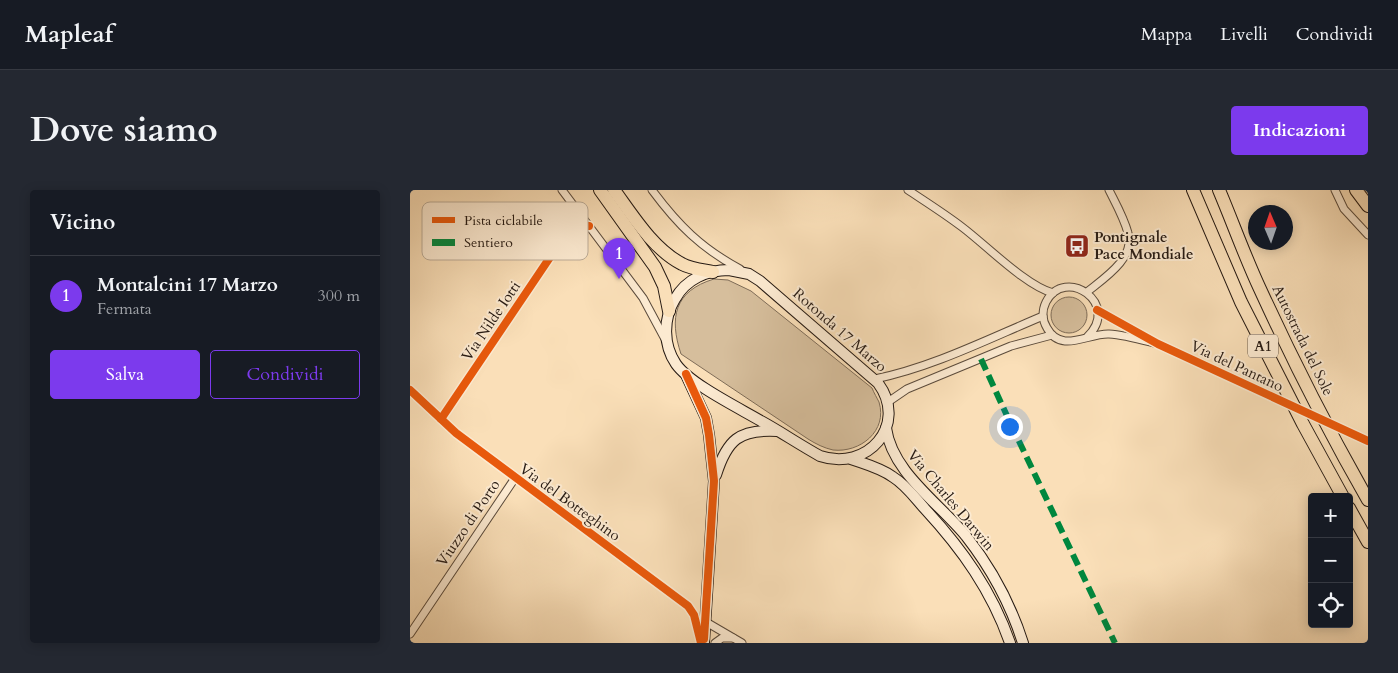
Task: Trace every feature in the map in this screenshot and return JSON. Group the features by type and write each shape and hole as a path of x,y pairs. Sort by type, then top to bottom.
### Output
{"highway":[{"path":"600,190 660,275 666,291 669,312"},
{"path":"614,190 644,230 670,257 688,267 713,272"},
{"name":"A1","path":"1193,190 1241,302 1302,424 1341,493"},
{"name":"Autostrada del Sole","path":"1219,190 1260,288 1293,357 1344,459 1368,500"},
{"path":"1356,190 1368,206"},
{"path":"1362,190 1368,198"},
{"path":"1353,515 1368,542"}],"main road":[{"name":"Rotonda 17 Marzo","path":"851,459 833,459 820,456 702,386 686,374 674,360 667,343 666,328 669,312 676,297 688,283 699,276 729,270 749,274 769,288 875,379 883,390 888,402"},
{"path":"686,374 706,418 714,481 706,622 702,643"},
{"path":"851,459 870,450 878,441 886,428 888,402"},
{"name":"Via Charles Darwin","path":"886,428 890,448 900,463 959,528 987,567 1007,603 1023,643"},
{"path":"714,481 723,453 736,438 753,431 778,431"},
{"name":"Via Charles Darwin","path":"851,459 888,474 900,482 948,534 976,572 990,596 1010,643"}],"street":[{"path":"562,190 571,202"},
{"path":"652,190 674,219 695,240 716,255 749,274"},
{"path":"908,190 962,227 1031,282 1053,293"},
{"path":"1087,292 1125,256 1130,243 1128,233 1110,190"},
{"path":"1335,190 1344,209 1368,235"},
{"path":"589,226 643,298 667,343"},
{"name":"Via Nilde Iotti","path":"441,419 548,260"},
{"path":"888,402 907,390 1011,346 1052,335 1045,326 1044,306 1053,293 1069,287 1080,288 1087,292 1094,301 1097,310 1096,325 1087,337"},
{"name":"Via del Pantano","path":"1097,310 1158,344 1368,441"},
{"path":"875,379 910,371 1043,316"},
{"name":"Via del Pantano","path":"1052,335 1067,342 1108,334 1158,344"},
{"name":"Via del Botteghino","path":"410,390 441,419 515,478 688,606 694,614 702,643"},
{"name":"Viuzzo di Porto","path":"410,634 515,478"},
{"path":"706,622 742,643"},
{"path":"715,643 722,638 735,638"}],"shaded area":[{"path":"714,279 728,280 751,291 872,388 879,402 881,413 876,431 862,444 853,448 833,450 820,446 681,354 675,329 678,308 690,291"},
{"path":"1069,297 1076,298 1082,302 1086,308 1086,322 1082,328 1076,332 1069,333 1062,332 1056,328 1052,322 1051,315 1052,308 1056,302 1062,298"}],"marked path":[{"path":"981,359 1115,643"}],"cycle path":[{"path":"441,419 548,260"},
{"path":"1097,310 1158,344 1368,441"},
{"path":"686,374 706,418 714,481 704,639"},
{"path":"410,390 456,433 688,606 694,615 701,643"}],"place":[{"name":"Pontignale Pace Mondiale","path":"1077,246"},
{"name":"Montalcini 17 Marzo","path":"619,279"}]}
